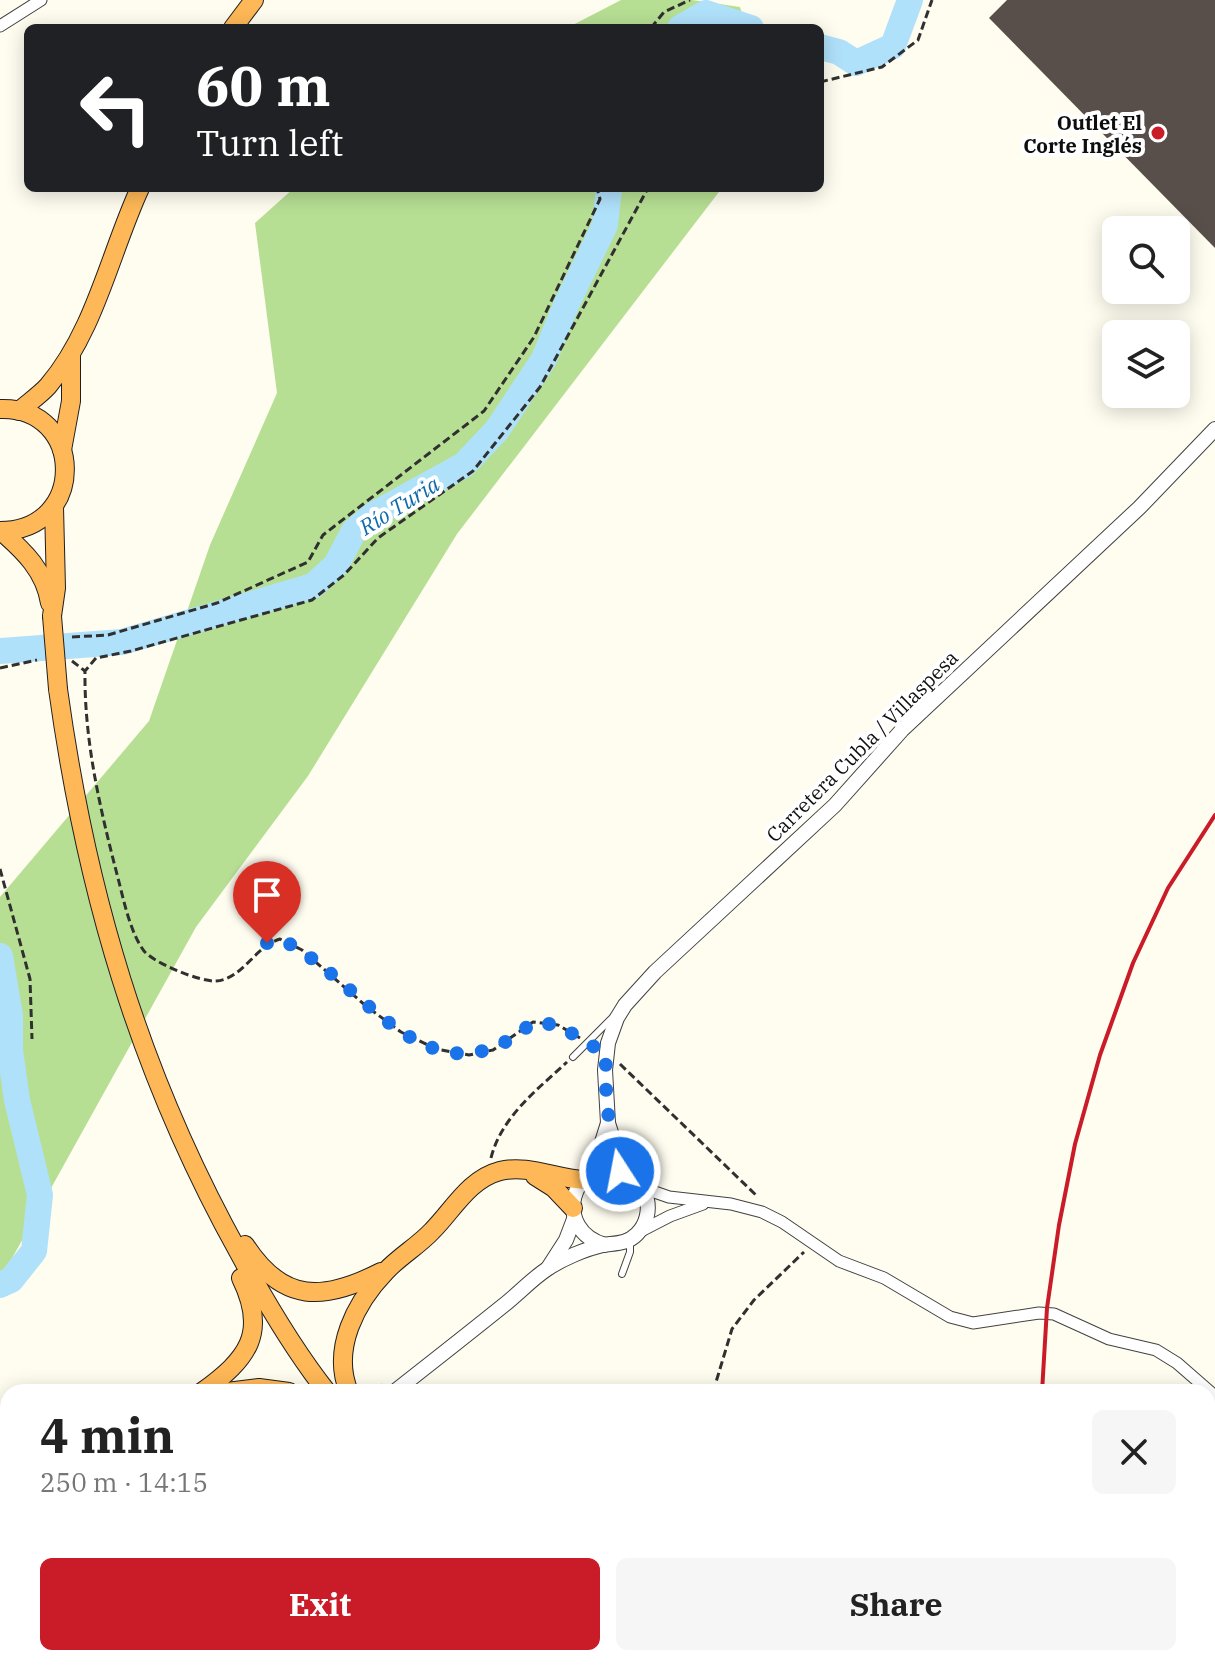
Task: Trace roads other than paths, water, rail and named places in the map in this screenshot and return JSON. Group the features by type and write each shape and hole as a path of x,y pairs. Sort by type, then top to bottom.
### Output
{"highway":[{"path":"236,24 254,0"},
{"path":"10,410 46,388 71,354 94,305 138,192"},
{"path":"62,450 71,401 71,354"},
{"path":"0,531 13,531 36,523 54,507 66,473 62,450 50,429 41,421 10,410"},
{"path":"52,616 56,588 54,507"},
{"path":"0,531 29,556 48,592 72,784 103,924 126,1000 210,1201 261,1293 322,1384"},
{"path":"184,1145 264,1270 282,1283 306,1292 328,1292 353,1285 387,1269 422,1242 474,1185 493,1173 526,1170 588,1177"},
{"path":"526,1170 554,1188 573,1213"},
{"path":"210,1201 254,1313 254,1330 240,1361 212,1384"},
{"path":"346,1384 345,1340 360,1302 387,1269"}],"street":[{"path":"2,20 41,0"},
{"name":"Carretera Cubla / Villaspesa","path":"629,1174 619,1158 608,1123 606,1054 612,1030 625,1005 655,972 835,805 902,730 1139,508 1215,429"},
{"name":"Carretera Cubla / Villaspesa","path":"588,1177 608,1123"},
{"path":"548,1269 566,1240 576,1191 588,1177 610,1169 629,1174 643,1188 669,1197 748,1208 772,1217 839,1261 884,1278 950,1317 973,1323 1039,1313 1054,1314 1109,1339 1156,1350 1201,1384"},
{"path":"634,1236 644,1224 648,1209 643,1188"},
{"path":"573,1213 588,1238 605,1245 615,1245 670,1216 708,1203"},
{"path":"394,1384 548,1269 605,1245"}],"lane":[{"path":"573,1057 625,1005"},
{"path":"622,1274 634,1236"}],"waterway":[{"name":"Río Turia","path":"824,48 839,52 856,63 893,46 910,0"},
{"name":"Río Turia","path":"687,24 706,13 739,24"},
{"name":"Río Turia","path":"0,651 122,642 313,586 336,565 354,531 373,515 464,465 497,430 544,359 605,225 609,192"},
{"name":"Río Turia","path":"0,956 10,1016 10,1050 17,1100 40,1195 34,1251 11,1280 0,1285"}],"railway":[{"path":"1042,1384 1047,1308 1059,1225 1075,1144 1100,1055 1133,963 1168,888 1215,815"}],"place":[{"name":"Outlet El Corte Inglés","path":"1158,133"}]}
